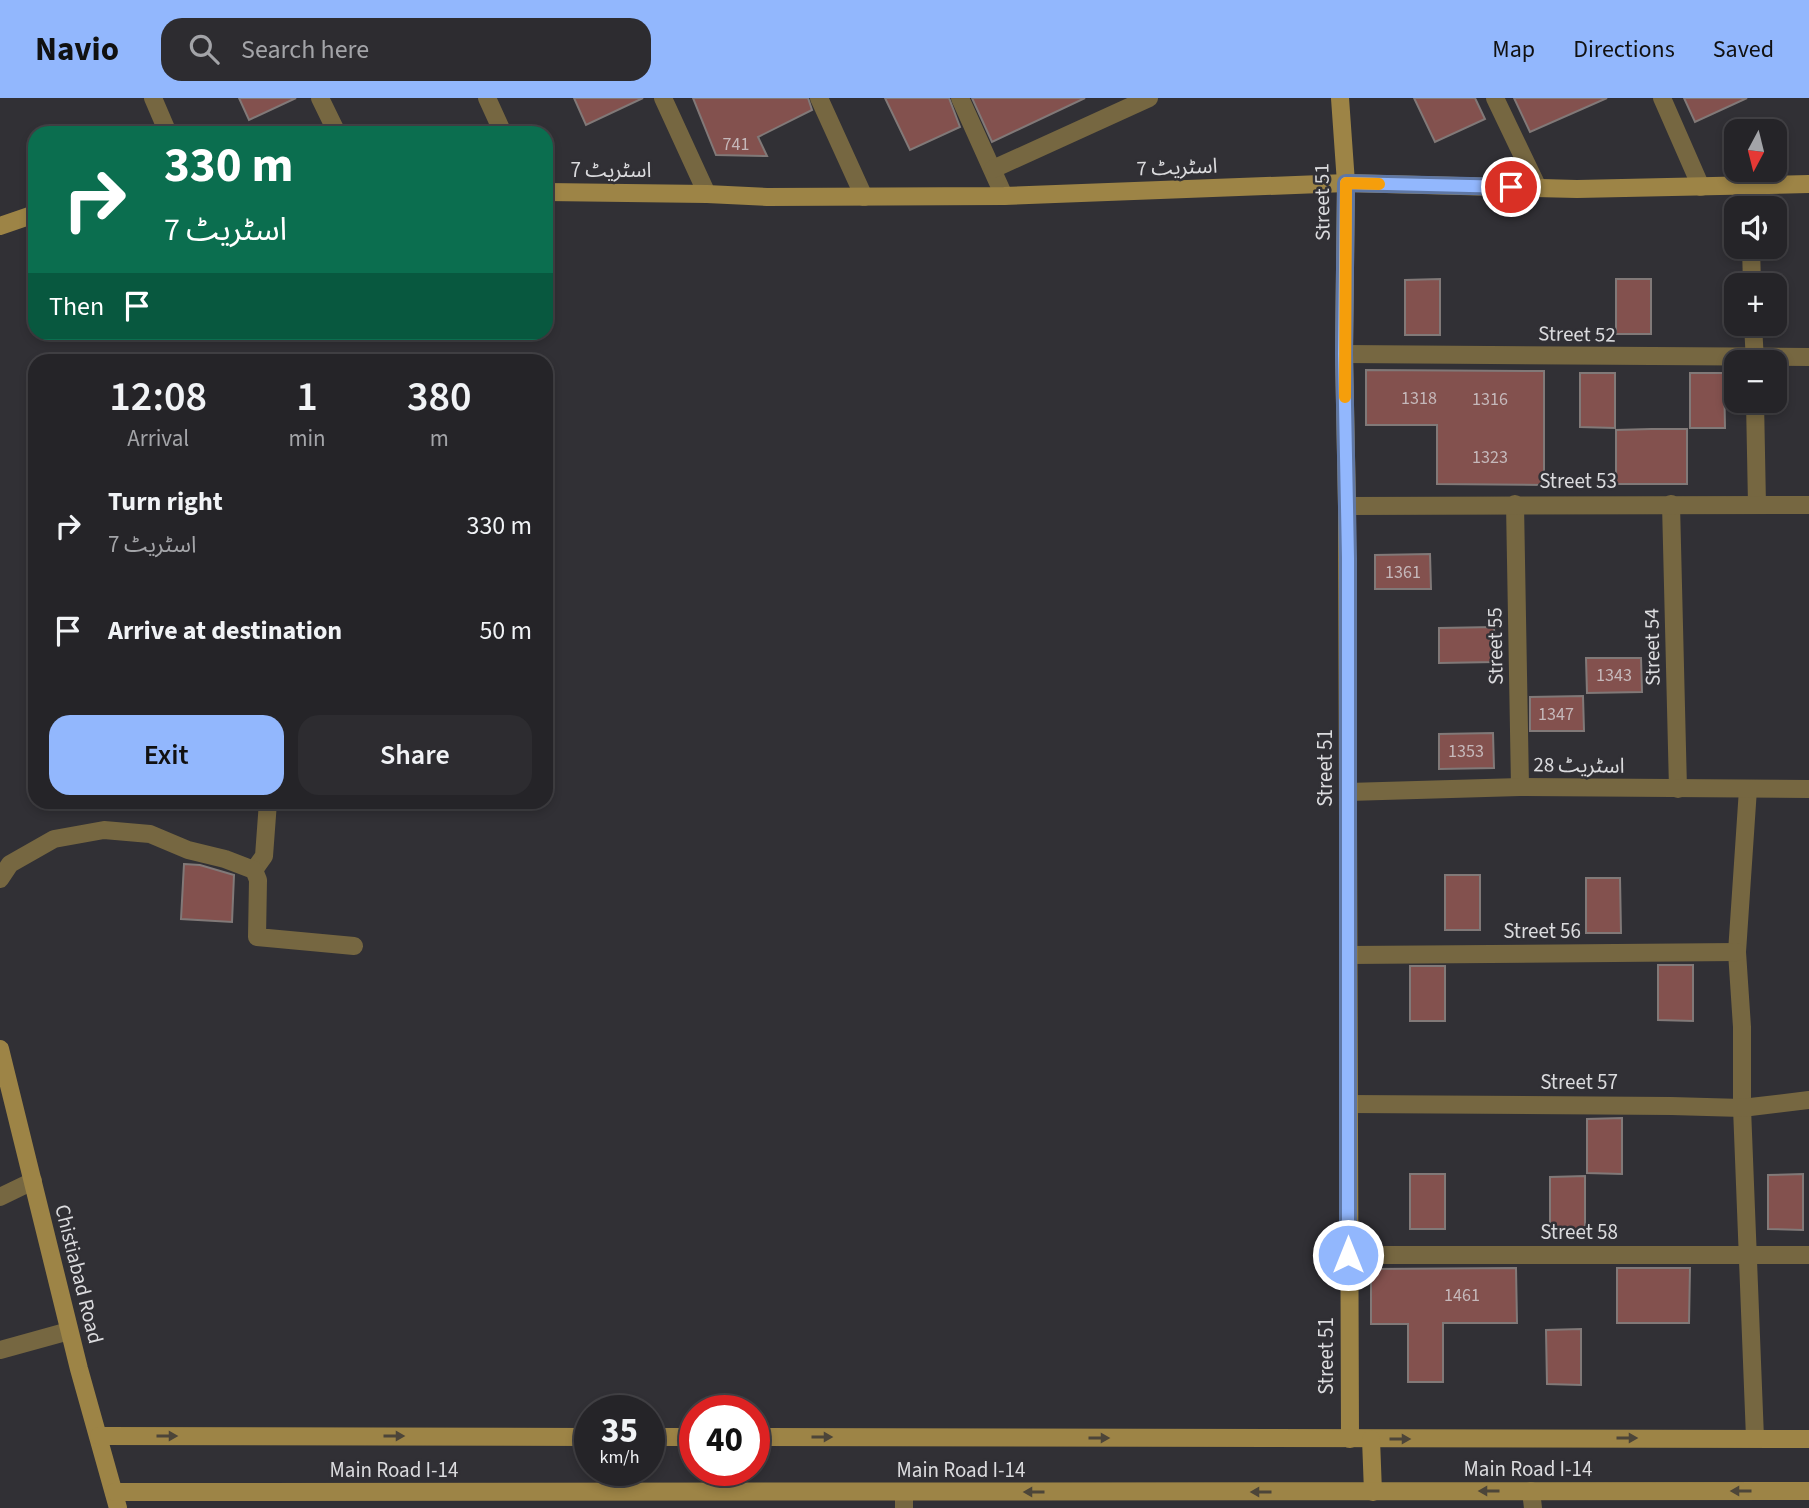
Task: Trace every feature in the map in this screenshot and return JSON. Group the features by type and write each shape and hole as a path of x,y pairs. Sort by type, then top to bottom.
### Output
{"main road":[{"name":"Street 51","path":"1340,98 1346,183 1344,354 1347,506 1350,1439"},
{"name":"اسٹریٹ 7","path":"553,192 864,197 1004,196 1346,183 1538,188 1749,187 1809,184"},
{"path":"0,226 28,216"},
{"name":"Chistiabad Road","path":"0,1049 3,1075 116,1500"},
{"name":"Main Road I-14","path":"99,1436 574,1437"},
{"name":"Main Road I-14","path":"770,1437 1809,1439"},
{"path":"1371,1439 1373,1492"},
{"name":"Main Road I-14","path":"116,1500 904,1500 1373,1492 1532,1500 1809,1491"}],"street":[{"path":"153,98 165,126"},
{"path":"320,98 334,126"},
{"path":"487,98 500,126"},
{"path":"663,98 707,194"},
{"path":"819,98 864,197"},
{"path":"960,98 1004,196"},
{"path":"993,169 1149,98"},
{"path":"1495,98 1538,188"},
{"path":"1662,98 1701,187"},
{"path":"1749,187 1749,196"},
{"name":"Street 52","path":"1344,354 1724,360"},
{"name":"Street 52","path":"1787,358 1809,357"},
{"path":"1755,413 1757,505"},
{"name":"Street 55","path":"1515,504 1520,788"},
{"name":"Street 54","path":"1671,504 1678,789"},
{"name":"Street 53","path":"1347,506 1809,505"},
{"name":"اسٹریٹ 28","path":"1348,792 1520,788 1809,789"},
{"path":"1748,789 1737,952 1742,1027 1742,1108 1755,1438"},
{"path":"254,870 264,856 267,809"},
{"path":"0,879 10,864 54,839 104,830 150,834 188,850 225,859 254,870 258,880 257,937 354,946"},
{"name":"Street 56","path":"1348,955 1737,952"},
{"name":"Street 57","path":"1348,1104 1671,1105 1742,1108 1809,1100"},
{"path":"0,1197 33,1181"},
{"name":"Street 58","path":"1348,1255 1809,1255"},
{"path":"0,1350 69,1331"}],"building":[{"path":"239,98 296,98 249,120"},
{"path":"574,98 643,98 586,125"},
{"path":"693,98 808,98 812,110 758,137 767,156 716,155"},
{"path":"885,98 949,98 960,127 910,150"},
{"path":"972,98 1085,98 992,142"},
{"path":"1414,98 1475,98 1485,119 1435,142"},
{"path":"1514,98 1607,98 1530,132"},
{"path":"1684,98 1747,98 1695,122"},
{"path":"1440,279 1440,335 1405,335 1405,280"},
{"path":"1616,279 1651,279 1651,334 1616,334"},
{"path":"1366,370 1544,371 1544,485 1437,484 1437,425 1366,425"},
{"path":"1580,373 1615,373 1615,428 1580,427"},
{"path":"1690,373 1724,373 1725,428 1690,428"},
{"path":"1687,429 1687,484 1616,484 1616,430"},
{"path":"1430,554 1431,589 1375,589 1375,555"},
{"path":"1494,627 1495,662 1439,663 1439,628"},
{"path":"1586,658 1641,658 1642,692 1587,693"},
{"path":"1583,696 1584,731 1530,731 1530,697"},
{"path":"1493,733 1494,768 1439,769 1439,734"},
{"path":"184,864 200,865 234,875 232,922 181,919"},
{"path":"1445,875 1480,875 1480,930 1445,930"},
{"path":"1586,878 1620,878 1621,933 1586,933"},
{"path":"1658,965 1693,965 1693,1021 1658,1020"},
{"path":"1410,966 1445,966 1445,1021 1410,1021"},
{"path":"1622,1118 1622,1174 1587,1173 1587,1119"},
{"path":"1410,1174 1445,1174 1445,1229 1410,1229"},
{"path":"1803,1174 1803,1230 1768,1229 1768,1175"},
{"path":"1585,1176 1585,1232 1550,1232 1550,1177"},
{"path":"1516,1268 1517,1323 1443,1323 1443,1382 1408,1382 1408,1324 1371,1324 1371,1269"},
{"path":"1617,1268 1690,1268 1689,1323 1617,1323"},
{"path":"1581,1329 1581,1385 1547,1384 1546,1330"}],"slow traffic":[{"path":"1345,397 1346,183 1379,184"}],"route":[{"path":"1348,1255 1348,558 1344,354 1346,183 1511,187"}]}
